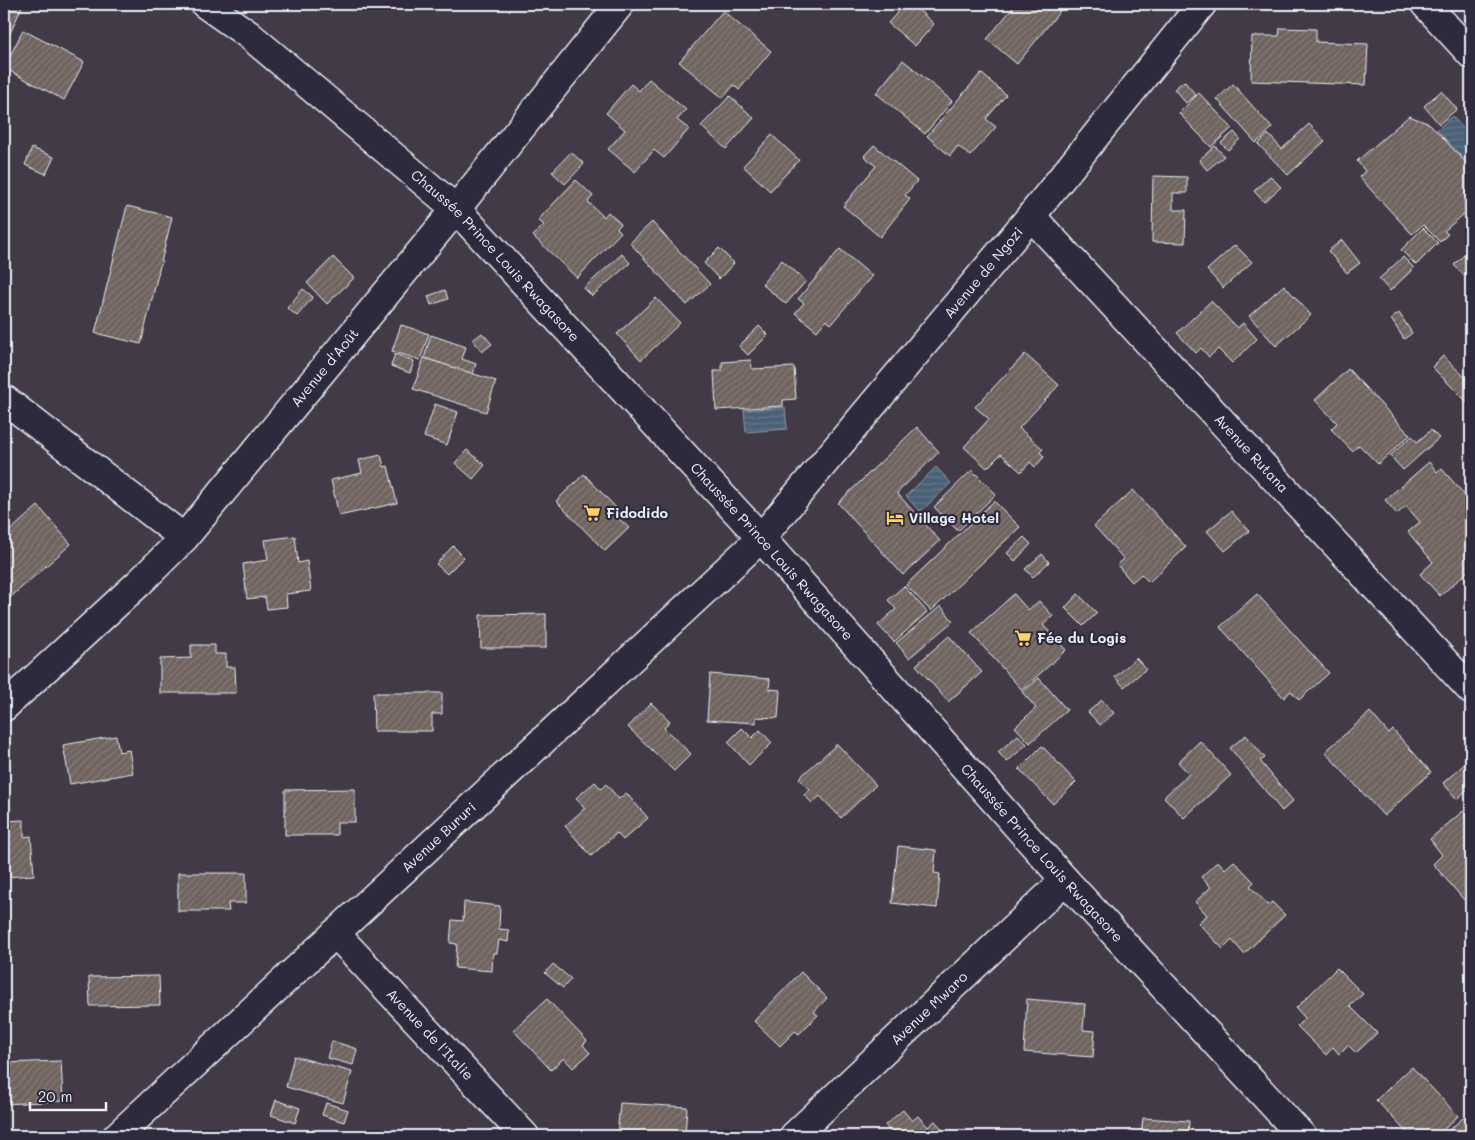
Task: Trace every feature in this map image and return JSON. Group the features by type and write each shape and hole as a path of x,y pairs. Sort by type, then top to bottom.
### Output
{"street":[{"name":"Chaussée Prince Louis Rwagasore","path":"205,4 249,35 456,209 761,538 1065,880 1302,1136"},
{"name":"Avenue d'Août","path":"4,707 115,605 184,538 456,209 620,4"},
{"name":"Avenue de Ngozi","path":"761,538 1031,216 1202,4"},
{"path":"1425,4 1471,54"},
{"name":"Avenue Rutana","path":"1031,216 1471,690"},
{"path":"4,399 184,538"},
{"name":"Avenue Bururi","path":"117,1136 761,538"},
{"name":"Avenue Mwaro","path":"794,1136 1065,880"},
{"name":"Avenue de l'Italie","path":"335,933 525,1136"}],"water":[{"path":"1452,116 1471,137 1471,167 1437,130"},
{"path":"785,407 787,429 746,432 744,410"},
{"path":"936,467 951,483 920,512 906,496"}],"building":[{"path":"4,4 23,4 8,38 4,36"},
{"path":"905,4 912,4 934,24 915,46 888,23"},
{"path":"1016,4 1062,4 1057,9 1060,11 1017,64 987,39"},
{"path":"723,11 771,51 739,90 734,85 723,98 679,62"},
{"path":"1280,28 1316,29 1316,42 1368,44 1366,85 1251,81 1252,36 1279,36"},
{"path":"23,30 84,62 64,100 4,68"},
{"path":"903,60 952,101 925,134 876,93"},
{"path":"981,73 1006,95 986,119 996,127 970,156 958,146 950,156 927,136"},
{"path":"649,79 686,110 677,120 689,129 664,158 654,150 635,172 608,149 625,130 606,113 631,84 639,91"},
{"path":"1184,81 1196,95 1186,103 1174,89"},
{"path":"1233,84 1272,128 1256,143 1217,99"},
{"path":"1441,91 1457,109 1439,124 1424,106"},
{"path":"1199,93 1232,128 1211,147 1179,113"},
{"path":"730,96 754,118 726,149 701,126"},
{"path":"1409,116 1430,124 1471,168 1471,208 1444,231 1448,234 1440,242 1423,225 1412,234 1359,177 1365,171 1357,161"},
{"path":"1309,124 1325,141 1288,175 1258,144 1268,134 1282,149"},
{"path":"1234,132 1240,139 1228,150 1221,143"},
{"path":"772,135 799,160 770,191 743,166"},
{"path":"874,145 917,181 905,195 910,199 880,237 843,206 876,166 864,156"},
{"path":"1215,146 1224,156 1207,170 1199,160"},
{"path":"32,148 54,157 46,174 25,165"},
{"path":"571,152 584,164 565,184 552,172"},
{"path":"1153,176 1187,177 1187,193 1173,193 1173,210 1186,210 1185,243 1152,242"},
{"path":"1270,176 1281,187 1264,202 1254,191"},
{"path":"576,180 593,196 588,202 604,217 608,212 621,224 617,228 621,232 577,278 533,236 544,225 538,220"},
{"path":"127,206 172,217 141,344 95,333"},
{"path":"652,222 710,284 687,305 630,243"},
{"path":"1423,228 1438,243 1416,265 1401,250"},
{"path":"1342,240 1360,263 1347,273 1328,251"},
{"path":"1235,245 1252,262 1223,288 1207,270"},
{"path":"719,248 734,263 719,279 704,263"},
{"path":"1471,248 1471,283 1454,265"},
{"path":"840,249 872,276 831,324 826,320 817,331 795,313 804,303 798,299"},
{"path":"622,254 630,263 592,296 584,288"},
{"path":"333,257 354,278 327,304 307,283"},
{"path":"1403,257 1414,268 1390,291 1379,279"},
{"path":"782,260 806,281 786,304 762,284"},
{"path":"1284,285 1311,315 1276,346 1249,316"},
{"path":"303,289 313,297 297,316 287,308"},
{"path":"445,290 448,299 431,305 428,296"},
{"path":"656,298 680,323 641,360 617,334"},
{"path":"1211,301 1237,328 1243,323 1257,339 1232,363 1218,349 1209,357 1201,348 1196,353 1177,333"},
{"path":"1399,313 1412,333 1404,339 1391,319"},
{"path":"401,325 429,334 420,360 392,351"},
{"path":"759,326 768,335 748,355 739,346"},
{"path":"482,333 492,344 482,352 473,340"},
{"path":"431,335 466,347 462,359 476,364 473,374 424,358"},
{"path":"395,354 414,361 410,373 391,366"},
{"path":"1025,354 1059,385 1019,428 1043,449 1040,452 1044,457 1035,467 1030,462 1021,472 1001,454 987,468 964,447 989,419 975,407"},
{"path":"1443,356 1471,383 1471,406 1432,367"},
{"path":"424,358 496,381 486,412 413,389"},
{"path":"751,360 752,369 794,367 796,399 783,400 783,406 716,410 714,371 722,371 722,362"},
{"path":"1348,369 1410,435 1378,464 1359,445 1352,451 1331,429 1337,423 1315,400"},
{"path":"435,404 458,412 447,445 424,437"},
{"path":"917,427 939,452 897,493 940,541 903,575 838,503"},
{"path":"1431,430 1439,438 1403,470 1390,456 1412,436 1417,442"},
{"path":"467,450 485,465 473,479 455,463"},
{"path":"381,455 384,467 388,466 397,503 339,516 331,480 362,473 359,460"},
{"path":"1429,462 1437,472 1441,468 1471,502 1471,575 1468,571 1440,596 1420,574 1433,562 1408,532 1420,522 1406,506 1397,514 1385,500"},
{"path":"972,470 996,494 958,531 934,507"},
{"path":"584,474 620,512 616,516 629,528 605,551 556,501"},
{"path":"1133,490 1186,547 1149,582 1141,574 1132,582 1117,565 1124,559 1094,526"},
{"path":"994,501 1020,527 931,611 906,585"},
{"path":"38,506 71,544 4,603 4,536"},
{"path":"1231,511 1249,531 1225,551 1207,531"},
{"path":"295,536 298,563 307,561 311,591 286,594 287,607 267,609 265,597 247,599 243,564 268,560 265,540"},
{"path":"1024,537 1031,544 1015,561 1007,553"},
{"path":"453,546 464,557 447,574 436,564"},
{"path":"1042,554 1049,562 1033,577 1025,569"},
{"path":"904,586 927,612 894,642 878,625 896,609 888,600"},
{"path":"1014,594 1028,610 1039,601 1053,616 1043,625 1066,650 1022,690 971,633"},
{"path":"1078,594 1097,613 1083,626 1065,608"},
{"path":"1257,594 1329,673 1299,700 1291,691 1284,698 1220,627"},
{"path":"941,606 953,621 909,658 896,643"},
{"path":"546,614 546,648 481,648 480,615"},
{"path":"949,636 982,672 948,702 916,665"},
{"path":"191,645 215,645 215,654 226,654 226,667 235,667 236,693 160,693 160,659 191,658"},
{"path":"1136,658 1146,669 1124,687 1115,677"},
{"path":"710,674 770,679 769,689 780,690 778,718 756,717 756,723 707,720"},
{"path":"1039,678 1067,710 1030,743 1015,727 1036,708 1022,692"},
{"path":"373,693 442,693 442,714 432,714 432,731 374,731"},
{"path":"1102,700 1114,713 1100,725 1088,712"},
{"path":"651,703 670,721 664,728 691,754 674,771 628,727"},
{"path":"1370,712 1389,734 1393,730 1431,772 1384,816 1325,752"},
{"path":"742,728 752,738 760,730 772,743 749,765 728,742"},
{"path":"1018,735 1027,744 1007,762 998,752"},
{"path":"1246,735 1265,758 1260,761 1293,801 1282,811 1230,748"},
{"path":"116,736 119,752 129,750 133,773 70,784 63,745"},
{"path":"1200,741 1231,775 1184,818 1164,797 1189,774 1178,762"},
{"path":"837,744 876,785 841,818 820,796 812,803 804,795 810,790 799,778"},
{"path":"1042,746 1076,782 1053,804 1019,769"},
{"path":"1468,761 1471,764 1471,786 1457,799 1443,783"},
{"path":"595,782 601,789 606,784 619,799 626,793 648,818 623,840 617,833 591,856 565,826 585,808 576,798"},
{"path":"355,789 355,822 337,822 337,835 285,835 285,790"},
{"path":"1463,811 1471,821 1471,908 1433,864 1442,855 1430,839"},
{"path":"24,820 24,837 31,836 34,875 4,877 4,821"},
{"path":"898,846 936,850 934,873 940,874 937,908 892,903"},
{"path":"1218,861 1225,869 1234,861 1254,882 1250,886 1268,905 1272,902 1285,915 1244,954 1232,940 1223,949 1198,923 1207,915 1195,902 1211,887 1201,877"},
{"path":"178,873 246,873 246,903 228,903 229,911 178,911"},
{"path":"464,902 500,906 499,929 509,930 508,942 499,940 497,953 493,953 492,971 455,968 457,944 450,943 452,920 463,921"},
{"path":"553,964 571,979 563,988 545,973"},
{"path":"1337,968 1363,994 1350,1006 1377,1033 1356,1053 1348,1045 1339,1054 1333,1047 1326,1055 1297,1026 1305,1018 1296,1008"},
{"path":"801,972 827,998 814,1012 818,1015 799,1034 795,1031 780,1046 754,1021"},
{"path":"159,976 160,1005 90,1006 89,977"},
{"path":"547,999 587,1041 583,1045 590,1053 573,1068 564,1058 551,1070 513,1030"},
{"path":"1027,999 1085,1004 1083,1030 1095,1031 1093,1057 1024,1052"},
{"path":"332,1041 357,1049 353,1065 327,1058"},
{"path":"294,1056 352,1072 343,1103 286,1087"},
{"path":"61,1061 63,1101 4,1104 4,1063"},
{"path":"1412,1067 1458,1116 1437,1136 1410,1136 1376,1100"},
{"path":"276,1100 300,1108 295,1123 271,1115"},
{"path":"326,1103 348,1110 344,1122 322,1115"},
{"path":"620,1103 687,1107 685,1136 617,1136"},
{"path":"903,1110 912,1121 918,1116 928,1127 935,1121 948,1136 894,1136 885,1125"},
{"path":"1143,1118 1189,1121 1188,1136 1141,1136"},
{"path":"1463,1118 1471,1128 1471,1136 1442,1136"}],"place":[{"name":"Fidodido","path":"592,513"},
{"name":"Village Hotel","path":"895,518"},
{"name":"Fée du Logis","path":"1023,638"}]}
